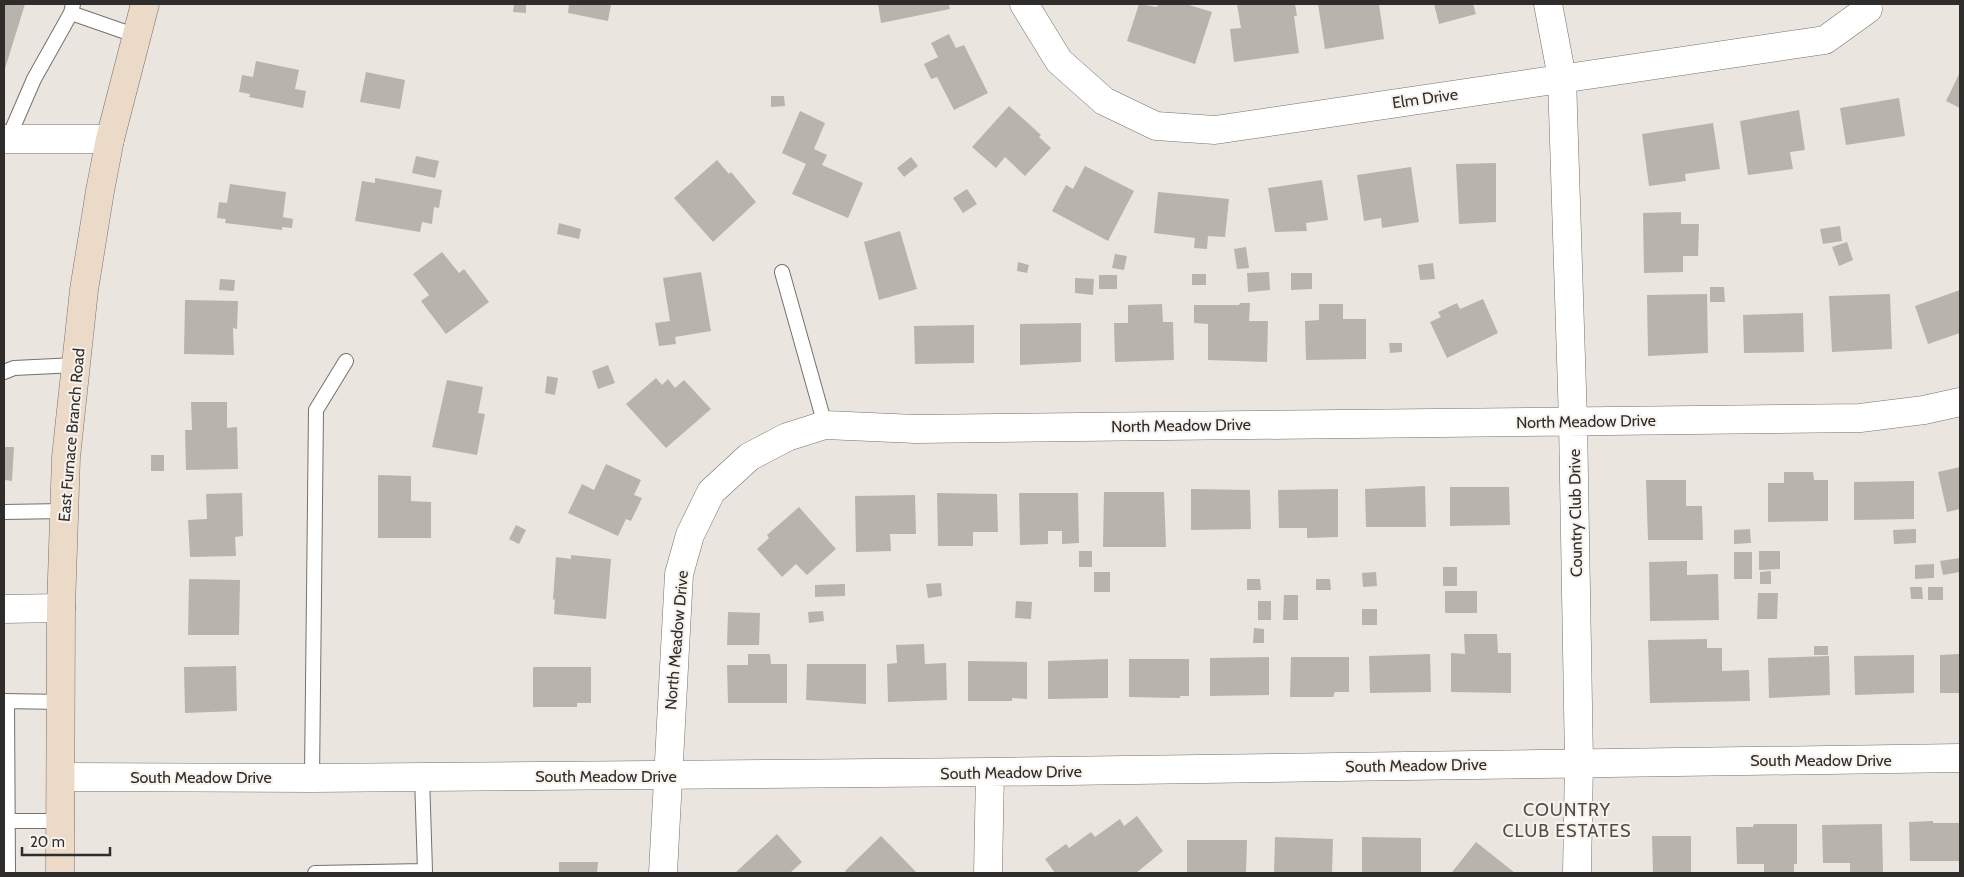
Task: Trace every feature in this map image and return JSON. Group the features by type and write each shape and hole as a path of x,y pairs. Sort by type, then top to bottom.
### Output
{"main road":[{"name":"East Furnace Branch Road","path":"60,873 60,608 66,458 84,290 110,139 145,4"}],"street":[{"name":"Elm Drive","path":"1024,4 1059,61 1104,101 1156,126 1215,130 1825,40 1868,9"},
{"name":"Country Club Drive","path":"1548,4 1562,78 1573,421 1579,762 1578,873"},
{"path":"6,139 110,139"},
{"name":"North Meadow Drive","path":"663,873 666,775 680,574 690,535 711,492 749,457 787,437 825,425 916,429 1860,418 1924,410 1960,402"},
{"path":"4,609 60,608"},
{"name":"South Meadow Drive","path":"61,777 312,778 990,772 1960,758"},
{"path":"988,873 990,772"}],"lane":[{"path":"6,139 34,79 72,8 137,36"},
{"path":"782,272 825,425"},
{"path":"312,778 316,410 346,360"},
{"path":"4,372 14,368 76,366"},
{"path":"4,512 64,511"},
{"path":"8,873 5,820 5,701 61,702"},
{"path":"315,873 425,871 422,777"},
{"path":"5,820 61,821"}],"building":[{"path":"4,4 25,4 4,72"},
{"path":"514,4 526,4 526,13 513,12"},
{"path":"569,4 611,4 608,21 568,13"},
{"path":"878,4 949,4 950,9 881,23"},
{"path":"1139,4 1157,7 1158,4 1186,4 1212,12 1195,64 1127,41"},
{"path":"1237,4 1295,4 1297,16 1294,16 1299,53 1234,62 1230,29 1241,28"},
{"path":"1318,4 1379,4 1384,39 1325,49"},
{"path":"1434,4 1473,4 1476,14 1439,24"},
{"path":"949,34 956,48 964,45 988,93 954,110 937,77 931,79 924,64 938,57 931,43"},
{"path":"256,61 299,70 295,89 306,91 303,108 249,97 250,94 239,92 242,75 253,77"},
{"path":"366,72 405,80 400,109 360,102"},
{"path":"1960,72 1960,108 1946,101"},
{"path":"771,96 784,96 785,106 771,107"},
{"path":"1899,98 1905,136 1846,145 1840,108"},
{"path":"1009,106 1041,135 1039,137 1051,148 1025,176 1005,157 996,168 972,147"},
{"path":"1799,110 1805,150 1790,152 1793,169 1748,175 1740,121"},
{"path":"800,111 825,123 814,149 827,155 822,165 863,183 848,218 792,194 806,164 782,153"},
{"path":"1713,123 1720,169 1685,174 1686,181 1649,186 1642,134"},
{"path":"416,156 439,161 435,178 412,173"},
{"path":"911,157 918,166 904,177 897,168"},
{"path":"717,160 729,174 731,172 756,202 713,242 674,198"},
{"path":"1496,163 1496,222 1459,224 1456,164"},
{"path":"1085,166 1134,191 1108,241 1052,211 1066,185 1073,189"},
{"path":"1411,167 1419,222 1382,228 1381,218 1364,221 1357,175"},
{"path":"375,178 442,190 439,208 434,207 432,224 422,222 420,232 355,221 362,181 375,183"},
{"path":"1322,180 1328,220 1306,223 1307,231 1275,232 1268,188"},
{"path":"230,184 286,192 283,217 293,219 292,228 282,227 282,230 225,223 226,219 217,218 219,202 227,203"},
{"path":"967,189 977,204 963,213 953,198"},
{"path":"1158,192 1229,199 1225,237 1208,236 1207,249 1194,248 1195,238 1154,233"},
{"path":"1681,212 1681,224 1699,224 1698,256 1683,256 1683,272 1644,273 1643,213"},
{"path":"559,223 581,229 579,239 557,234"},
{"path":"1840,226 1842,241 1823,244 1820,229"},
{"path":"900,231 917,289 879,300 864,242"},
{"path":"1847,242 1853,260 1839,266 1832,247"},
{"path":"1246,247 1249,268 1237,269 1234,249"},
{"path":"442,252 459,273 464,269 489,302 446,334 421,301 429,295 413,274"},
{"path":"1115,254 1127,256 1124,270 1112,268"},
{"path":"1018,262 1029,265 1027,273 1017,271"},
{"path":"1433,263 1435,279 1420,280 1418,265"},
{"path":"701,272 711,331 675,337 676,344 659,346 655,323 670,321 663,278"},
{"path":"1269,272 1270,290 1248,292 1247,273"},
{"path":"1291,273 1312,273 1312,289 1291,290"},
{"path":"1192,274 1206,274 1206,285 1192,285"},
{"path":"1099,275 1117,275 1117,289 1099,289"},
{"path":"1075,278 1094,279 1093,295 1075,293"},
{"path":"220,279 235,280 234,291 219,290"},
{"path":"1710,287 1724,287 1725,302 1710,302"},
{"path":"1960,290 1960,333 1928,344 1915,306"},
{"path":"1707,294 1708,353 1648,356 1647,295"},
{"path":"1890,294 1892,349 1832,352 1829,296"},
{"path":"1483,299 1498,333 1447,358 1430,322 1441,317 1438,312 1457,303 1460,309"},
{"path":"185,300 238,301 237,329 233,328 234,355 184,354"},
{"path":"1240,303 1250,303 1249,321 1268,321 1267,362 1208,360 1208,324 1194,323 1194,305 1239,305"},
{"path":"1162,304 1163,322 1173,322 1174,360 1115,362 1114,323 1128,323 1128,305"},
{"path":"1319,304 1343,304 1343,319 1366,319 1366,359 1306,360 1305,321 1319,320"},
{"path":"1803,313 1804,352 1744,353 1743,315"},
{"path":"1081,323 1081,362 1020,365 1020,324"},
{"path":"974,325 974,363 915,364 914,326"},
{"path":"1389,343 1402,343 1402,352 1390,353"},
{"path":"608,365 615,383 598,389 592,371"},
{"path":"547,376 558,378 555,395 545,393"},
{"path":"656,378 662,385 668,379 675,388 684,380 711,409 666,448 626,404"},
{"path":"447,380 483,387 478,413 485,414 477,455 432,447"},
{"path":"191,402 227,402 227,428 237,427 238,469 186,470 185,430 192,430"},
{"path":"4,447 14,447 12,481 4,480"},
{"path":"151,455 164,455 164,471 151,471"},
{"path":"606,464 641,480 634,495 642,498 631,521 626,519 618,536 568,513 582,484 594,490"},
{"path":"1960,467 1960,509 1947,512 1938,472"},
{"path":"1784,472 1813,472 1814,480 1828,480 1828,521 1768,522 1768,483 1784,483"},
{"path":"378,475 411,476 411,501 431,502 431,538 378,538"},
{"path":"1646,480 1686,480 1686,506 1702,506 1703,540 1648,540"},
{"path":"1914,481 1914,519 1854,520 1854,482"},
{"path":"1425,486 1426,527 1366,527 1365,489"},
{"path":"1450,487 1509,487 1510,525 1450,526"},
{"path":"1191,489 1250,490 1251,529 1191,530"},
{"path":"1338,489 1338,537 1307,538 1307,528 1279,528 1278,490"},
{"path":"1104,492 1164,492 1166,547 1103,547"},
{"path":"242,493 243,536 235,537 236,556 190,557 188,520 207,519 206,494"},
{"path":"937,493 997,494 998,532 973,532 973,546 938,546"},
{"path":"1019,493 1078,493 1079,543 1062,544 1062,531 1048,531 1048,544 1020,545"},
{"path":"915,495 916,534 890,534 891,551 856,552 855,496"},
{"path":"799,507 836,549 807,575 796,564 782,577 757,549 769,538 767,535"},
{"path":"516,525 526,530 519,544 509,539"},
{"path":"1750,529 1751,543 1734,544 1734,530"},
{"path":"1916,529 1916,543 1894,544 1893,530"},
{"path":"1079,551 1092,551 1092,567 1079,567"},
{"path":"1759,551 1780,551 1780,569 1759,570"},
{"path":"1734,552 1752,552 1752,579 1734,579"},
{"path":"571,555 611,559 606,619 554,614 556,557 571,559"},
{"path":"1960,558 1960,572 1943,575 1940,561"},
{"path":"1687,561 1687,575 1718,574 1719,620 1650,621 1649,562"},
{"path":"1934,564 1934,578 1915,579 1915,565"},
{"path":"1443,567 1457,567 1457,586 1443,586"},
{"path":"1771,571 1771,584 1760,584 1760,572"},
{"path":"1094,572 1110,572 1110,592 1094,592"},
{"path":"1376,572 1377,586 1363,587 1362,573"},
{"path":"189,579 240,580 239,635 188,635"},
{"path":"1247,579 1260,579 1261,590 1247,590"},
{"path":"1316,579 1330,579 1331,590 1316,590"},
{"path":"941,583 942,596 928,598 926,584"},
{"path":"845,584 845,596 815,597 815,585"},
{"path":"1910,587 1922,587 1923,599 1911,599"},
{"path":"1928,587 1943,587 1943,600 1928,600"},
{"path":"1445,591 1477,591 1477,613 1445,613"},
{"path":"1758,593 1778,593 1777,619 1757,619"},
{"path":"1284,595 1298,595 1298,620 1283,620"},
{"path":"1016,601 1032,602 1031,619 1015,618"},
{"path":"1258,601 1271,601 1271,620 1258,620"},
{"path":"1362,609 1377,609 1377,625 1362,625"},
{"path":"823,611 824,621 809,623 808,612"},
{"path":"728,612 760,613 759,645 727,645"},
{"path":"1254,628 1264,629 1264,643 1253,643"},
{"path":"1464,634 1497,634 1498,653 1511,653 1511,693 1451,692 1451,653 1465,654"},
{"path":"1707,639 1707,648 1722,648 1722,671 1749,670 1750,701 1650,703 1648,640"},
{"path":"924,644 925,664 946,663 947,700 888,702 887,664 897,663 896,645"},
{"path":"1814,646 1828,646 1828,655 1814,655"},
{"path":"748,654 770,654 771,664 787,664 787,703 728,703 727,665 748,665"},
{"path":"1430,654 1431,692 1370,693 1369,656"},
{"path":"1960,654 1960,693 1940,693 1940,655"},
{"path":"1914,655 1914,693 1855,695 1854,656"},
{"path":"1829,656 1830,695 1769,698 1768,658"},
{"path":"1269,657 1269,695 1210,696 1210,658"},
{"path":"1291,657 1349,657 1349,692 1335,692 1333,697 1290,697"},
{"path":"1108,659 1108,698 1048,699 1048,661"},
{"path":"1129,659 1189,659 1189,696 1180,696 1180,698 1129,697"},
{"path":"968,661 1027,662 1027,699 1012,698 1012,701 968,701"},
{"path":"807,664 866,664 866,704 806,700"},
{"path":"236,666 237,711 185,713 184,667"},
{"path":"533,667 591,667 591,703 577,703 577,707 533,707"},
{"path":"1137,816 1163,851 1136,873 1055,873 1045,859 1066,844 1069,848 1091,832 1095,837 1120,819 1124,826"},
{"path":"1933,821 1933,823 1960,823 1960,861 1910,861 1909,822"},
{"path":"1754,824 1797,824 1797,864 1794,864 1794,873 1764,873 1764,864 1737,864 1736,827 1753,827"},
{"path":"1882,824 1883,873 1850,873 1850,863 1823,863 1822,825"},
{"path":"777,834 802,862 790,873 735,873"},
{"path":"881,836 917,873 847,873 845,871"},
{"path":"1652,836 1691,836 1691,873 1653,873"},
{"path":"1275,837 1333,839 1332,873 1274,873"},
{"path":"1362,837 1421,838 1421,873 1362,873"},
{"path":"1187,840 1247,840 1246,873 1187,873"},
{"path":"1476,842 1510,869 1515,873 1452,872"},
{"path":"559,862 598,862 597,873 559,873"}],"district":[{"name":"COUNTRY CLUB ESTATES","path":"1567,820"}]}
